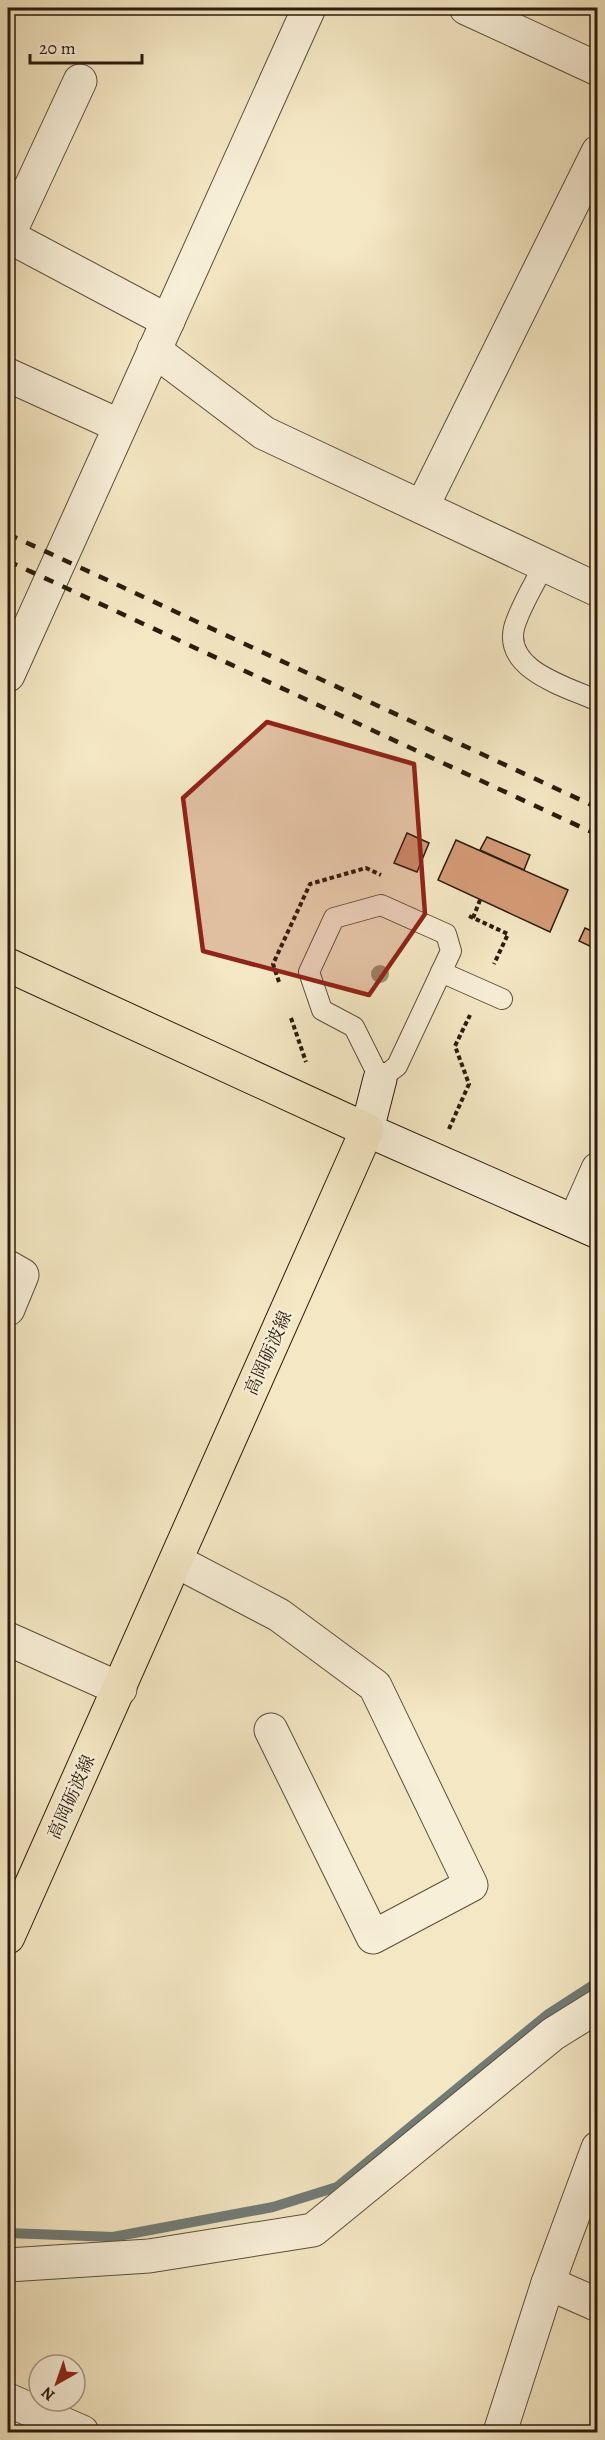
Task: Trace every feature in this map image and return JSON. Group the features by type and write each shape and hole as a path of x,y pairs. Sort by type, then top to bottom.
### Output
{"main road":[{"path":"8,965 367,1130"},
{"name":"高岡砺波線","path":"8,1937 367,1130"}],"street":[{"path":"8,675 309,8"},
{"path":"466,8 597,69"},
{"path":"80,81 8,236 168,321"},
{"path":"422,507 597,152"},
{"path":"154,350 264,432 597,590"},
{"path":"8,375 120,426"},
{"path":"380,1079 367,1130 586,1227 597,1169"},
{"path":"8,1267 22,1275 8,1309"},
{"path":"176,1561 279,1615 375,1686 471,1885 373,1937 270,1730"},
{"path":"8,1639 120,1689"},
{"path":"8,2265 148,2256 313,2230 554,2034 597,2006"},
{"path":"500,2433 548,2283 597,2148"},
{"path":"548,2283 597,2305"},
{"path":"8,2400 82,2433"}],"lane":[{"path":"544,565 514,629 515,651 528,668 597,701"},
{"path":"381,905 446,933 451,951 397,1066 380,1079 354,1027 322,1010 309,972 334,918 381,905"},
{"path":"441,972 502,999"}],"path":[{"path":"473,918 480,900"},
{"path":"445,1138 469,1084 455,1046 508,934"}],"highlighted area":[{"path":"267,722 414,764 425,914 369,995 203,951 183,798"}],"building":[{"path":"407,833 429,843 417,872 394,863"},
{"path":"487,837 530,855 524,870 480,850"},
{"path":"456,840 568,890 550,932 438,880"},
{"path":"585,928 598,934 598,950 579,941"}],"waterway":[{"path":"8,2233 113,2237 273,2207 337,2187 547,2015 598,1982"}],"railway":[{"path":"8,534 598,808"},
{"path":"8,561 598,835"}]}
